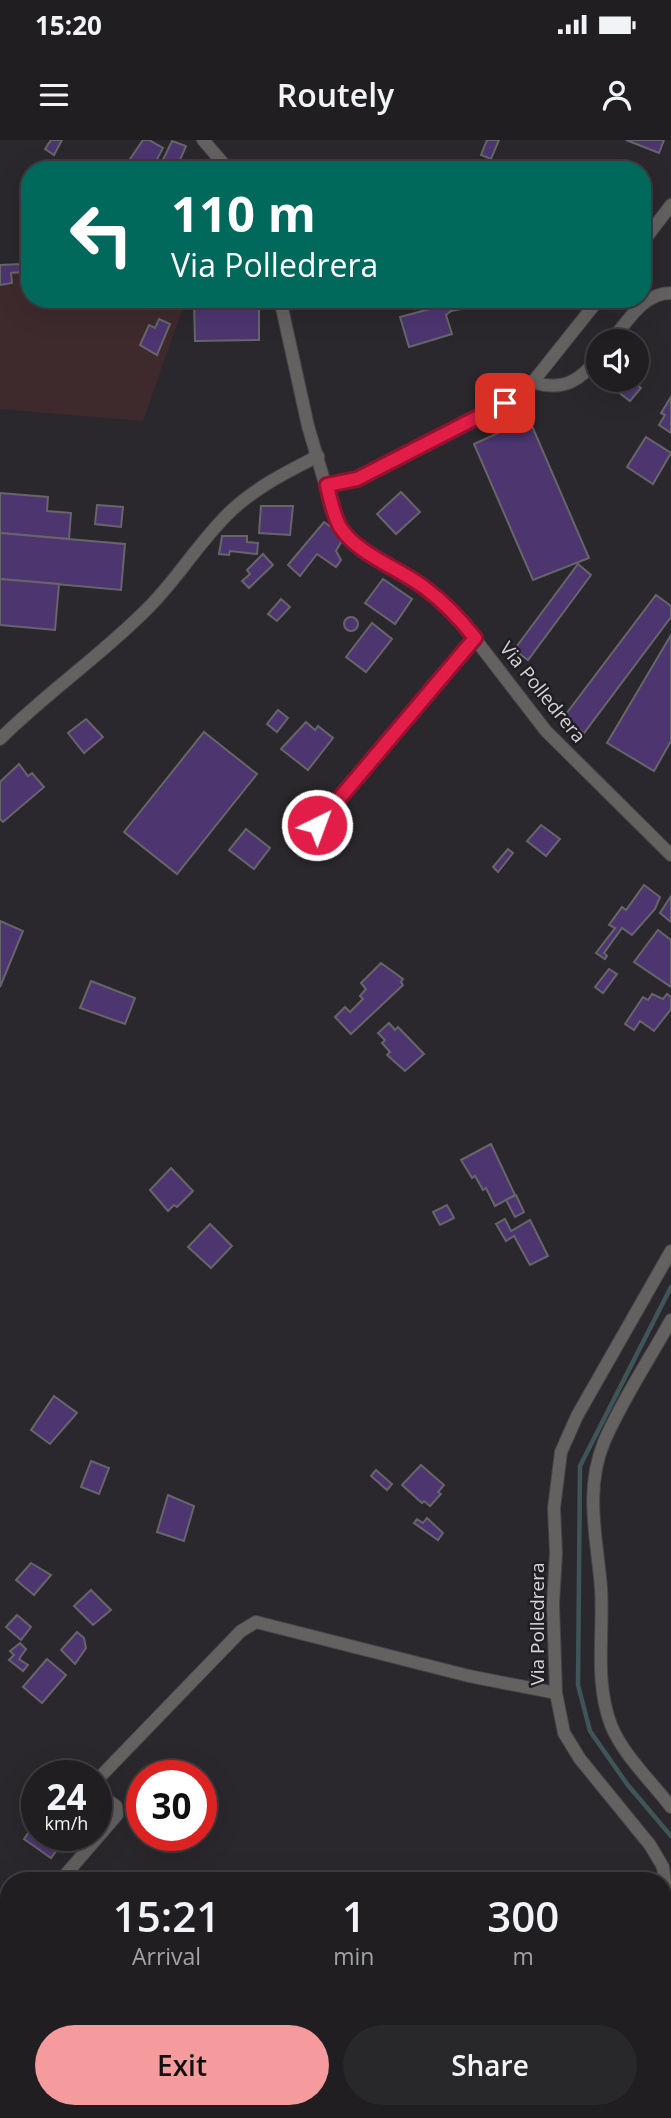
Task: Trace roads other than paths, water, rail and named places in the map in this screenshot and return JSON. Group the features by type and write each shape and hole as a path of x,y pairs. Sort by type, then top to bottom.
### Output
{"street":[{"path":"203,140 221,161"},
{"path":"651,231 671,205"},
{"path":"651,298 658,293 671,293"},
{"name":"Via Polledrera","path":"282,308 318,456 333,511 341,528 357,545 425,587 454,613 546,731 671,855"},
{"path":"327,485 357,479 524,393 535,383 592,308"},
{"path":"622,329 641,308"},
{"path":"535,383 551,387 574,383 586,370"},
{"path":"0,739 28,711 153,603 231,511 267,482 318,456"},
{"path":"317,825 475,638"},
{"name":"Via Polledrera","path":"664,1872 650,1845 580,1759 564,1733 556,1693 552,1604 556,1553 554,1507 561,1452 577,1416 671,1251"},
{"path":"671,1320 604,1442 596,1472 591,1521 601,1590 600,1656 606,1708 612,1728 671,1807"},
{"path":"112,1765 242,1631 256,1622 469,1676 556,1693"},
{"path":"112,1803 116,1806 117,1815 112,1821"},
{"path":"68,1872 86,1851"}],"waterway":[{"path":"671,1287 580,1466 578,1685 590,1731 627,1784 671,1836"}]}
